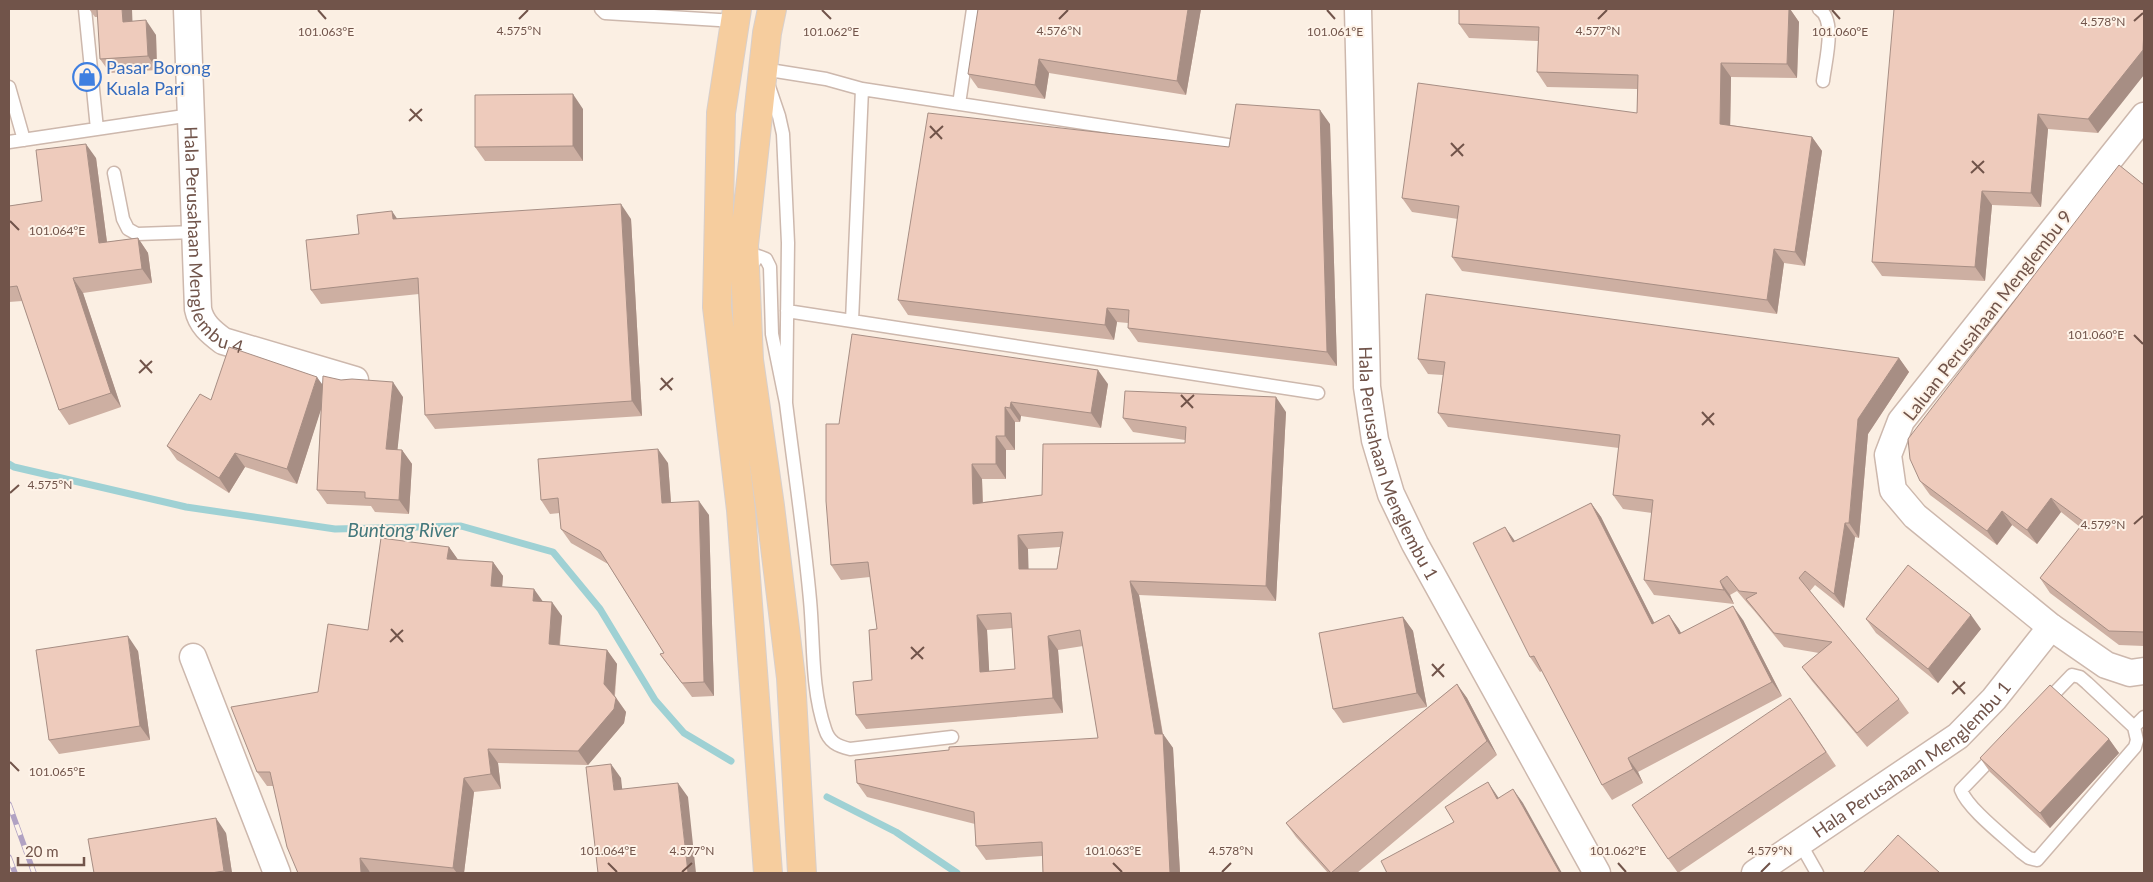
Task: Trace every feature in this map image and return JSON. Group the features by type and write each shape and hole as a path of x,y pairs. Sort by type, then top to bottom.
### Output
{"main road":[{"path":"772,9 763,69 744,245 745,279 749,360 770,506 791,678 802,873"},
{"path":"736,15 721,113 717,307 741,510 768,873"}],"street":[{"name":"Hala Perusahaan Menglembu 4","path":"188,9 195,232 200,318 210,331 223,341 355,380"},
{"name":"Hala Perusahaan Menglembu 1","path":"1358,9 1367,388 1374,440 1391,494 1414,544 1597,873"},
{"name":"Laluan Perusahaan Menglembu 9","path":"2144,116 1901,421 1888,455 1893,490 1915,516 2051,627 2106,665 2130,673 2144,671"},
{"name":"Hala Perusahaan Menglembu 1","path":"1755,873 1958,736 1994,699 2051,627"},
{"path":"193,657 277,873"}],"lane":[{"path":"85,9 97,129"},
{"path":"601,9 605,13 736,15"},
{"path":"959,104 973,9"},
{"path":"1819,9 1824,12 1830,25 1823,81"},
{"path":"786,403 788,243 783,134 763,69 826,79 862,89 1228,145"},
{"path":"9,87 24,140"},
{"path":"852,321 862,89"},
{"path":"9,142 191,115"},
{"path":"114,173 123,219 128,228 137,234 195,232"},
{"path":"745,279 752,263 758,256 766,259 770,267 772,334 786,403 810,599 817,694 825,730 830,739 838,746 850,749 952,736"},
{"path":"787,311 1318,393"},
{"path":"2072,675 2080,677 2134,727 2137,740 2135,747 2037,860 2029,858 2021,852 1964,799 1961,790 2072,675"},
{"path":"2134,727 2144,717"},
{"path":"1800,843 1817,873"}],"building":[{"path":"97,9 122,9 123,22 146,20 148,56 100,59"},
{"path":"978,9 1188,9 1177,81 1039,59 1035,85 968,74"},
{"path":"1459,9 1789,9 1787,64 1721,63 1720,124 1812,137 1795,252 1774,249 1767,300 1452,257 1459,206 1402,198 1418,83 1637,113 1638,75 1537,72 1539,27 1459,24"},
{"path":"1894,9 2144,9 2143,50 2088,119 2038,114 2031,193 1982,191 1975,267 1872,262"},
{"path":"573,94 573,146 475,147 475,95"},
{"path":"1236,104 1320,110 1327,352 1128,328 1129,310 1107,308 1105,325 898,300 928,113 1229,147"},
{"path":"86,144 99,243 138,238 142,269 73,278 111,393 59,410 17,286 9,287 9,206 42,201 36,150"},
{"path":"2119,165 2144,185 2144,632 2109,631 2040,578 2084,522 2051,498 2027,530 2002,511 1987,531 1920,481 1910,459 1908,439"},
{"path":"621,204 632,401 425,415 418,278 311,290 306,240 359,234 357,215 392,211 393,219"},
{"path":"1426,294 1899,358 1858,419 1849,523 1845,523 1834,594 1805,571 1799,578 1899,699 1857,733 1802,667 1832,642 1774,633 1746,599 1757,593 1739,591 1727,576 1720,581 1724,590 1644,580 1653,500 1613,495 1620,435 1438,413 1445,362 1418,359"},
{"path":"852,334 1098,370 1091,413 1011,402 1010,408 1005,407 1005,436 996,436 996,464 972,464 973,504 1042,495 1043,444 1185,443 1186,427 1123,418 1125,391 1276,397 1266,586 1130,581 1155,734 1163,734 1170,873 1043,873 1042,842 976,846 974,812 857,783 855,760 949,750 949,747 1098,738 1080,630 1048,636 1053,698 856,715 853,682 872,680 869,630 877,629 868,562 831,565 826,501 826,424 839,424","holes":["1063,532 1057,569 1019,569 1018,535","1011,613 1015,669 980,672 977,615"]},
{"path":"229,347 317,377 287,469 235,453 219,478 167,446 200,394 211,400"},
{"path":"323,376 341,380 393,382 386,449 402,450 399,500 365,498 365,492 317,490"},
{"path":"658,449 662,503 699,501 704,682 682,683 660,654 664,653 600,551 561,529 558,498 541,500 538,459"},
{"path":"1591,503 1652,624 1669,615 1679,634 1733,606 1772,682 1628,758 1633,769 1602,785 1534,656 1530,657 1473,543 1505,527 1513,542"},
{"path":"381,538 449,547 447,559 493,562 491,586 534,589 533,601 552,602 549,644 607,650 604,684 616,698 614,709 578,751 488,749 491,774 464,778 453,868 360,858 361,873 298,873 287,847 270,772 257,772 231,707 318,692 328,624 368,630"},
{"path":"1908,565 1971,615 1928,669 1866,619"},
{"path":"1403,617 1417,693 1333,709 1319,633"},
{"path":"128,636 140,726 49,740 36,650"},
{"path":"1457,684 1487,741 1331,873 1286,823"},
{"path":"2050,685 2109,739 2040,813 1980,758"},
{"path":"1790,698 1826,752 1668,859 1632,805"},
{"path":"611,764 614,790 678,783 688,873 598,873 586,767"},
{"path":"1488,782 1497,799 1513,789 1560,873 1387,873 1381,861 1454,822 1445,807"},
{"path":"216,818 224,871 211,873 94,873 88,839"},
{"path":"1898,835 1940,873 1863,873"}],"waterway":[{"name":"Buntong River","path":"9,464 14,467 186,507 335,529 461,526 553,552 600,609 655,700 684,733 731,761"},
{"name":"Buntong River","path":"827,797 896,832 957,873"}],"railway":[{"path":"9,804 34,873"},
{"path":"9,857 15,873"}],"place":[{"name":"Pasar Borong Kuala Pari","path":"87,77"}]}
